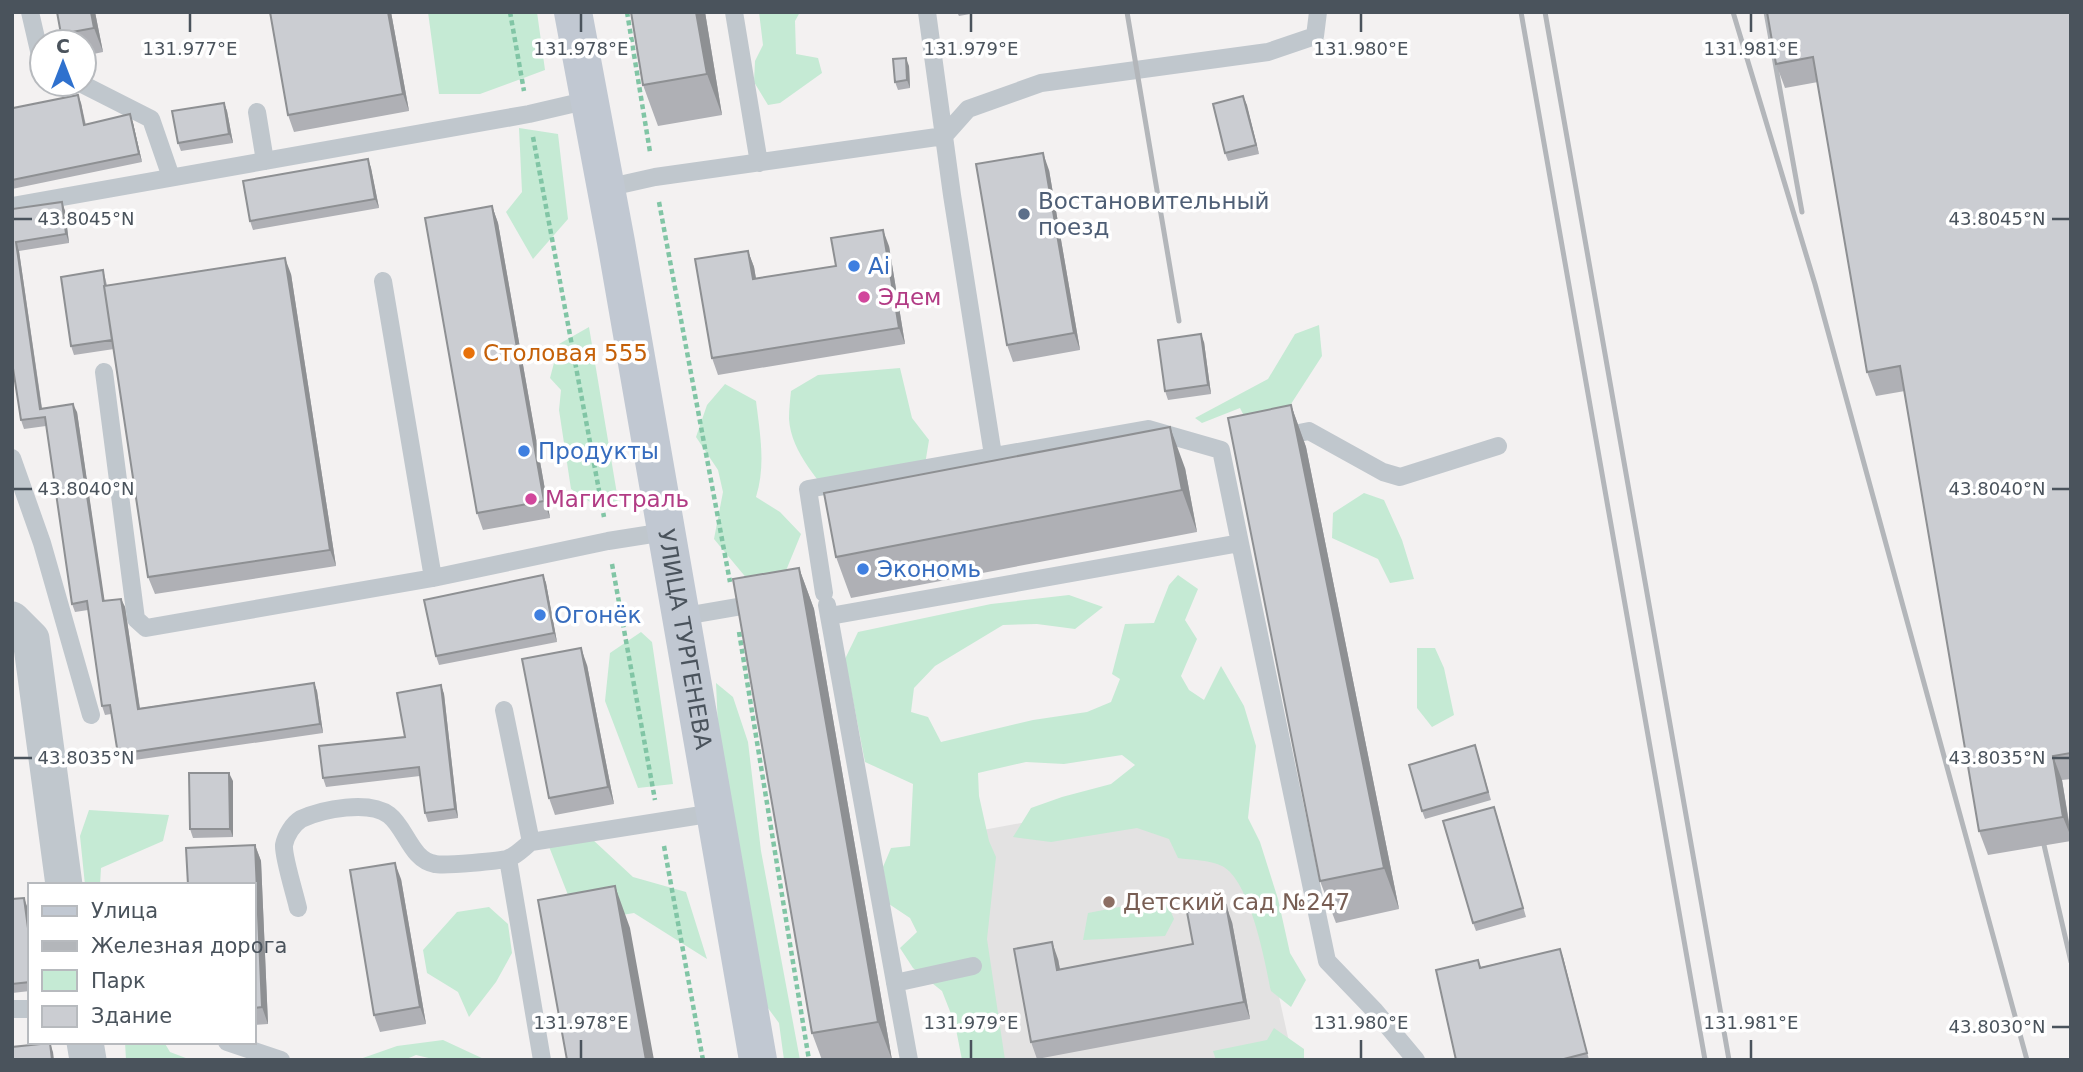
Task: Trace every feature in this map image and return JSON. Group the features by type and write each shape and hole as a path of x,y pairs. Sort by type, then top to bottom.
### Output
{"main road":[{"name":"УЛИЦА ТУРГЕНЕВА","path":"573,12 758,1060"}],"street":[{"path":"12,620 31,639 64,883"}],"lane":[{"path":"734,12 758,163"},
{"path":"927,12 993,455"},
{"path":"606,188 655,177 944,136 968,109 1041,83 1268,52 1315,36 1318,12"},
{"path":"98,92 151,119 171,177"},
{"path":"12,206 529,114 589,100"},
{"path":"257,112 265,161"},
{"path":"383,281 433,578"},
{"path":"104,372 136,619 146,628 433,578 665,532"},
{"path":"909,1060 830,616 817,594 808,489 1148,429 1227,449 1240,542 1326,961 1375,1011 1416,1060"},
{"path":"1259,442 1309,431 1383,472 1399,477 1498,446"},
{"path":"14,469 42,542 91,715"},
{"path":"830,616 1240,542"},
{"path":"679,617 773,601"},
{"path":"504,709 531,842"},
{"path":"298,908 284,846 290,830 300,820 334,810 373,807 387,814 400,825 414,850 424,860 436,865 508,859 531,842 714,813"},
{"path":"508,859 542,1060"},
{"path":"895,983 973,967"},
{"path":"233,1044 281,1060"}],"path":[{"path":"627,12 735,607 809,1060"}],"shaded area":[{"name":"Детский сад №247","path":"1232,784 1293,1060 993,1060 945,837"}],"green space":[{"path":"428,12 537,12 545,70 480,94 439,94"},
{"path":"759,12 800,12 795,21 796,54 818,58 822,73 780,103 768,105 754,82 755,61 763,45"},
{"path":"519,128 558,134 568,219 533,259 506,212 522,192"},
{"path":"1319,325 1322,356 1280,421 1253,434 1240,408 1202,423 1195,418 1268,379 1295,334"},
{"path":"589,327 619,506 590,502 571,489 559,410 561,390 550,378 559,344"},
{"path":"900,368 912,418 929,440 920,495 841,509 808,467 795,444 789,419 791,391 818,375"},
{"path":"725,384 756,401 761,473 756,497 780,512 801,534 785,573 748,580 714,539 723,492 718,470 696,437 707,405"},
{"path":"1364,493 1384,500 1402,540 1414,579 1390,583 1378,559 1332,538 1333,513"},
{"path":"1178,575 1198,589 1185,620 1197,639 1181,676 1189,690 1204,700 1221,666 1244,706 1256,746 1248,818 1260,842 1278,899 1290,953 1306,980 1291,1007 1271,991 1255,922 1241,887 1222,866 1178,858 1169,839 1137,828 1051,842 1013,837 1031,808 1111,784 1135,765 1122,755 1064,764 1026,762 978,773 979,796 989,841 996,857 987,939 1005,1060 962,1060 955,1024 942,991 913,968 900,948 917,932 910,918 889,904 883,867 891,848 910,846 913,784 865,762 845,659 858,632 991,604 1069,595 1103,607 1075,629 1037,624 1003,625 935,666 914,688 911,712 928,717 941,742 1033,720 1087,712 1111,702 1120,679 1112,674 1125,624 1154,623 1169,585"},
{"path":"641,632 652,642 673,784 638,788 605,701 610,653"},
{"path":"1417,648 1435,648 1444,668 1454,715 1432,727 1417,708"},
{"path":"716,683 733,697 748,742 761,851 800,1060 784,1060 779,1023 762,1000 718,727"},
{"path":"89,810 169,815 163,841 101,868 100,883 85,883 80,836"},
{"path":"592,839 633,877 686,892 707,959 634,913 562,925 568,895 548,844"},
{"path":"1163,893 1174,919 1165,936 1083,940 1088,913 1140,903"},
{"path":"489,907 508,924 512,953 496,982 469,1017 458,992 427,973 423,950 457,912"},
{"path":"1274,1028 1304,1049 1304,1060 1216,1060 1213,1051 1267,1040"},
{"path":"443,1040 486,1060 437,1060 416,1055 404,1060 360,1059 397,1046"},
{"path":"125,1044 165,1044 170,1052 191,1060 126,1060"}],"building":[{"path":"57,12 91,12 94,28 60,28"},
{"path":"270,12 388,12 403,94 288,115"},
{"path":"631,12 696,12 707,74 643,85"},
{"path":"1767,12 2071,12 2071,753 2053,756 2063,817 1979,831 1900,366 1867,372 1813,57 1776,64"},
{"path":"906,58 907,80 895,82 893,59"},
{"path":"1243,96 1256,145 1225,153 1213,104"},
{"path":"63,98 79,98 84,125 130,114 139,154 12,180 12,105 13,108"},
{"path":"224,103 229,134 178,143 172,111"},
{"path":"1043,153 1074,333 1007,345 976,164"},
{"path":"368,159 375,199 250,221 243,181"},
{"path":"62,202 66,234 16,242 40,409 73,404 103,601 121,599 138,709 314,683 320,724 118,754 110,705 102,706 87,601 72,604 45,417 21,420 12,362 12,209"},
{"path":"492,206 544,501 477,513 425,218"},
{"path":"883,230 899,328 712,358 695,259 748,251 753,279 836,266 831,238"},
{"path":"285,258 330,550 148,577 104,286"},
{"path":"103,270 112,340 71,346 61,277"},
{"path":"1201,334 1208,385 1165,391 1158,340"},
{"path":"1291,405 1384,868 1320,881 1228,418"},
{"path":"1170,427 1182,490 836,557 824,493"},
{"path":"799,568 878,1022 812,1033 733,579"},
{"path":"543,575 554,633 436,656 424,600"},
{"path":"581,648 608,787 549,798 522,659"},
{"path":"441,685 455,809 425,813 419,767 323,778 319,746 405,737 397,693"},
{"path":"1475,745 1488,792 1422,811 1409,765"},
{"path":"189,773 229,773 230,829 190,829"},
{"path":"1494,807 1523,908 1473,923 1443,821"},
{"path":"255,845 262,1007 256,1008 256,883 188,883 186,848"},
{"path":"395,863 420,1007 374,1015 350,870"},
{"path":"615,886 646,1060 567,1060 538,900"},
{"path":"24,898 28,928 28,982 12,984 12,899"},
{"path":"1226,905 1244,1002 1031,1042 1014,949 1052,942 1057,970 1193,944 1187,912"},
{"path":"1560,949 1587,1053 1560,1060 1456,1060 1436,970 1478,960 1480,968"},
{"path":"50,1044 52,1060 12,1060 12,1047"}],"railway":[{"path":"1127,12 1179,321"},
{"path":"1521,12 1705,1060"},
{"path":"1545,12 1729,1060"},
{"path":"1733,12 1815,284 2027,1060"},
{"path":"1766,12 1802,212"},
{"path":"2044,845 2071,962"}],"place":[{"name":"Востановительный поезд","path":"1024,214"},
{"name":"Ai","path":"854,266"},
{"name":"Эдем","path":"864,297"},
{"name":"Столовая 555","path":"469,353"},
{"name":"Продукты","path":"524,451"},
{"name":"Магистраль","path":"531,499"},
{"name":"Экономь","path":"863,569"},
{"name":"Огонёк","path":"540,615"},
{"name":"Детский сад №247","path":"1109,902"}]}
